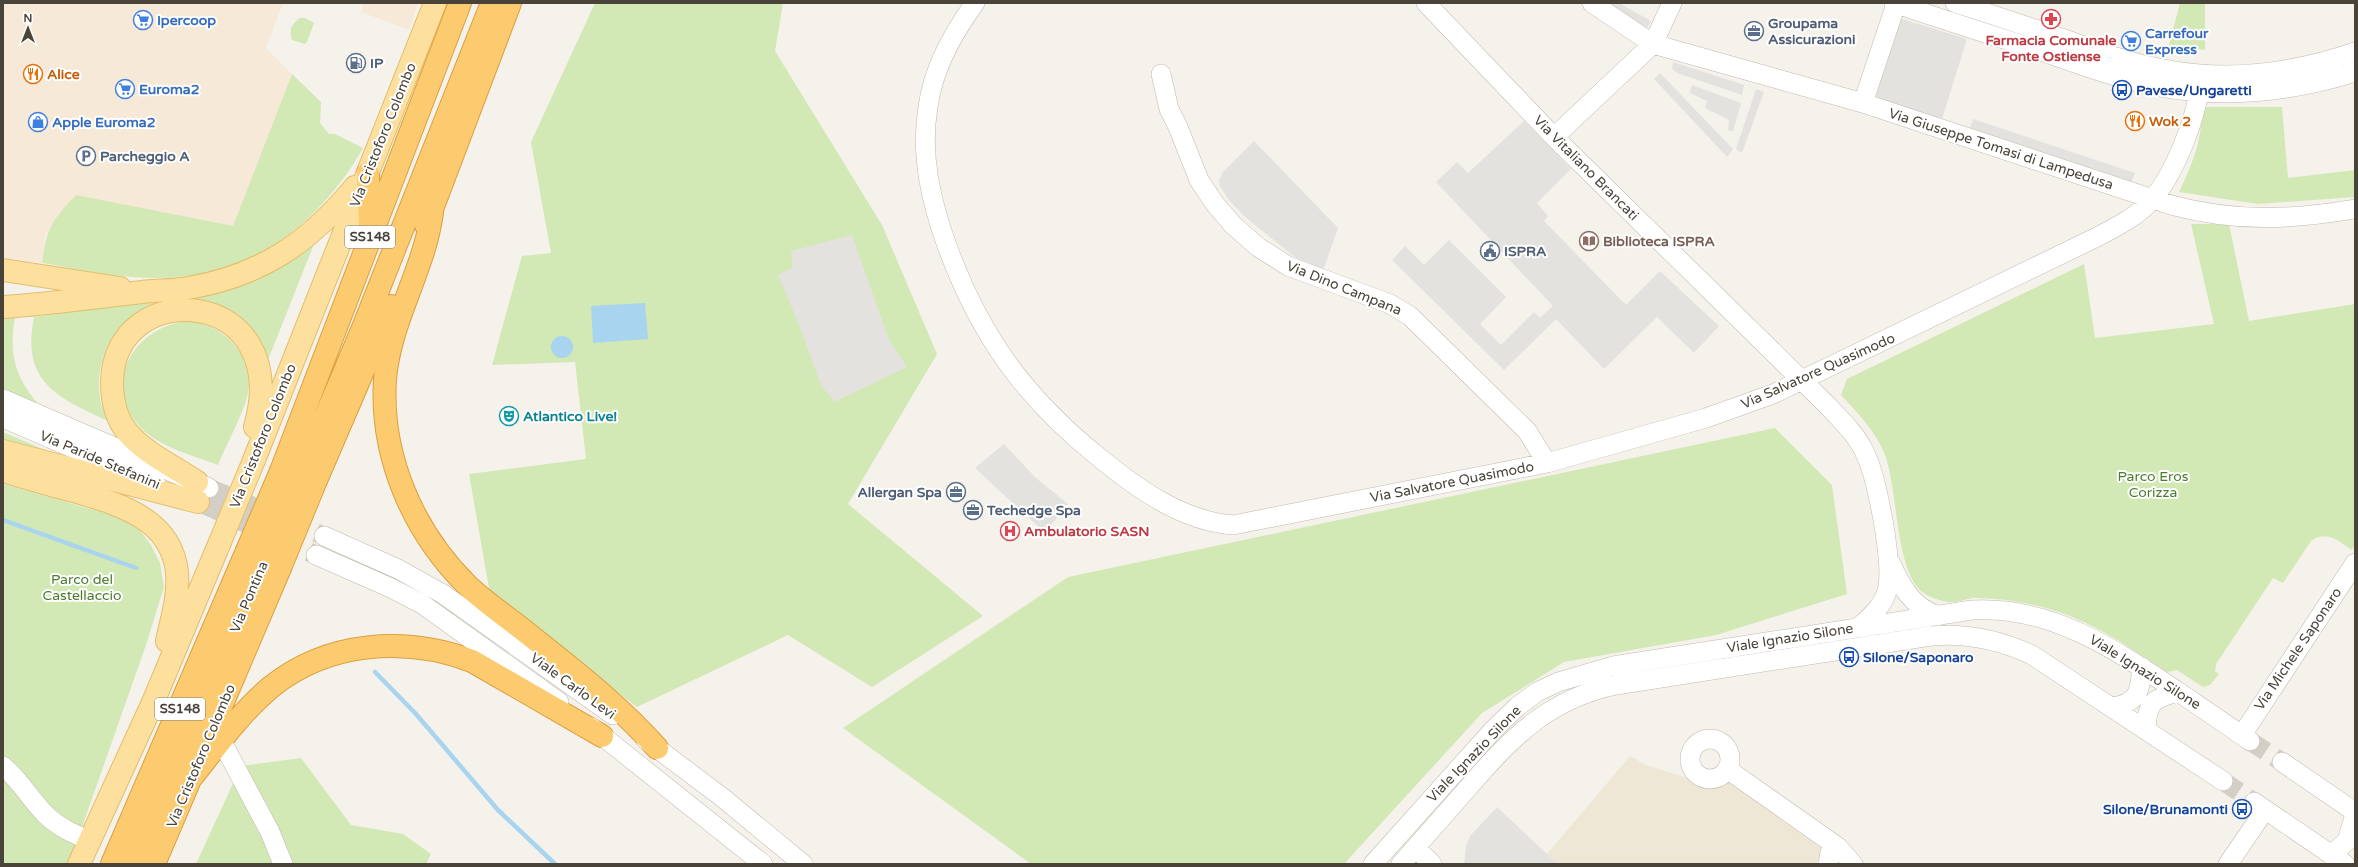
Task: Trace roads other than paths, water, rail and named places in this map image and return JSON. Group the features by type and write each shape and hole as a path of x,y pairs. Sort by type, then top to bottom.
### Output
{"highway":[{"name":"Via Cristoforo Colombo","path":"154,864 191,778 263,561 298,478 366,248 460,3"},
{"name":"SS148","path":"298,478 363,328 492,3"},
{"name":"Via Cristoforo Colombo","path":"112,864 263,561 298,478 432,212 510,3"},
{"path":"366,248 370,224 368,172"},
{"path":"432,212 427,239 398,322 386,378 386,418 389,443 407,499 435,548 467,585 492,607 616,705 657,748"},
{"name":"Via Pontina","path":"132,864 178,763 263,561"},
{"path":"191,778 221,740 261,697 295,671 347,650 385,646 409,646 441,651 472,661 602,736"}],"main road":[{"name":"Via Cristoforo Colombo","path":"79,864 154,700 254,460 435,3"},
{"path":"3,307 87,300 204,285 264,265 296,246 322,224 368,172"},
{"path":"3,270 143,292"},
{"path":"202,494 132,437 119,419 114,403 112,373 119,351 133,331 160,314 187,309 213,314 230,323 249,343 259,363 262,379 261,406 254,438 254,460"},
{"path":"3,451 202,494"},
{"path":"3,471 109,501 132,510 152,524 163,537 171,550 175,564 177,591 154,700"}],"street":[{"name":"Via Salvatore Quasimodo","path":"975,3 955,33 943,58 928,106 926,156 936,213 971,304 1002,357 1049,414 1107,464 1146,492 1181,511 1206,520 1232,525 1547,464 1706,418 1758,400 2099,236 2136,214 2152,199 2178,154 2201,82"},
{"name":"Via Giuseppe Tomasi di Lampedusa","path":"1592,3 1653,44 1863,103 2152,199 2216,215 2243,218 2294,218 2355,209"},
{"path":"1554,137 1653,44 1672,3"},
{"path":"1863,103 1895,3 1940,10 2133,81 2164,88 2246,74 2309,66 2355,52"},
{"path":"1955,3 2136,63 2169,70 2201,82 2265,90 2307,84 2355,72"},
{"name":"Via Vitaliano Brancati","path":"1433,5 1554,137 1851,431 1865,452 1874,480 1888,558"},
{"name":"Via Dino Campana","path":"1161,74 1169,109 1178,127 1199,180 1230,222 1258,247 1288,266 1390,304 1410,316 1527,431 1547,464"},
{"name":"Via Paride Stefanini","path":"3,399 202,494"},
{"name":"Via Paride Stefanini","path":"3,418 202,494"},
{"name":"Viale Carlo Levi","path":"324,536 393,567 448,597 657,748 723,798 803,864"},
{"name":"Viale Carlo Levi","path":"316,555 391,588 422,604 535,684 763,864"},
{"path":"1888,558 1909,597 1919,606 1938,616"},
{"path":"1860,627 1879,606 1886,592 1888,558"},
{"name":"Via Michele Saponaro","path":"2246,738 2355,563"},
{"name":"Viale Ignazio Silone","path":"1373,864 1497,726 1525,701 1549,686 1575,675 1613,666 1860,627 1987,610 2040,619 2085,634 2142,667 2246,738"},
{"name":"Viale Ignazio Silone","path":"1401,864 1496,755 1526,727 1561,704 1608,687 1920,637 1959,635 2001,643 2032,655 2223,781"},
{"path":"2112,707 2129,703 2134,699 2140,687 2142,667"},
{"path":"2146,730 2150,704 2160,697 2177,692"},
{"path":"221,740 270,832 283,864"},
{"path":"2228,864 2259,806 2338,859 2347,841 2355,813 2282,762"},
{"path":"3,766 21,783 48,817 63,828 90,841"},
{"path":"1728,769 1832,843 1845,853 1853,864"},
{"path":"1828,864 1832,843"},
{"path":"1416,848 1432,864"}],"water":[{"path":"645,303 648,339 593,343 591,306"},
{"path":"562,336 570,339 573,347 570,355 562,358 554,355 551,347 554,339"}],"waterway":[{"path":"3,520 136,568"},
{"path":"375,672 416,714 498,810 555,864"}],"tunnel":[{"path":"209,488 324,536"},
{"path":"203,504 316,555"},
{"path":"2250,741 2282,762"},
{"path":"2223,781 2254,802"}],"place":[{"name":"Farmacia Comunale Fonte Ostiense","path":"2051,19"},
{"name":"Ipercoop","path":"143,20"},
{"name":"Groupama Assicurazioni","path":"1754,31"},
{"name":"Carrefour Express","path":"2131,41"},
{"name":"IP","path":"356,63"},
{"name":"Alice","path":"33,74"},
{"name":"Euroma2","path":"125,89"},
{"name":"Pavese/Ungaretti","path":"2122,90"},
{"name":"Wok 2","path":"2135,121"},
{"name":"Apple Euroma2","path":"38,122"},
{"name":"Parcheggio A","path":"86,156"},
{"name":"Biblioteca ISPRA","path":"1589,241"},
{"name":"ISPRA","path":"1490,251"},
{"name":"Atlantico Live!","path":"509,416"},
{"name":"Allergan Spa","path":"956,492"},
{"name":"Techedge Spa","path":"973,510"},
{"name":"Ambulatorio SASN","path":"1010,531"},
{"name":"Silone/Saponaro","path":"1849,657"},
{"name":"Silone/Brunamonti","path":"2242,809"}],"park label":[{"name":"Parco Eros Corizza","path":"2153,484"},
{"name":"Parco del Castellaccio","path":"82,588"}]}
